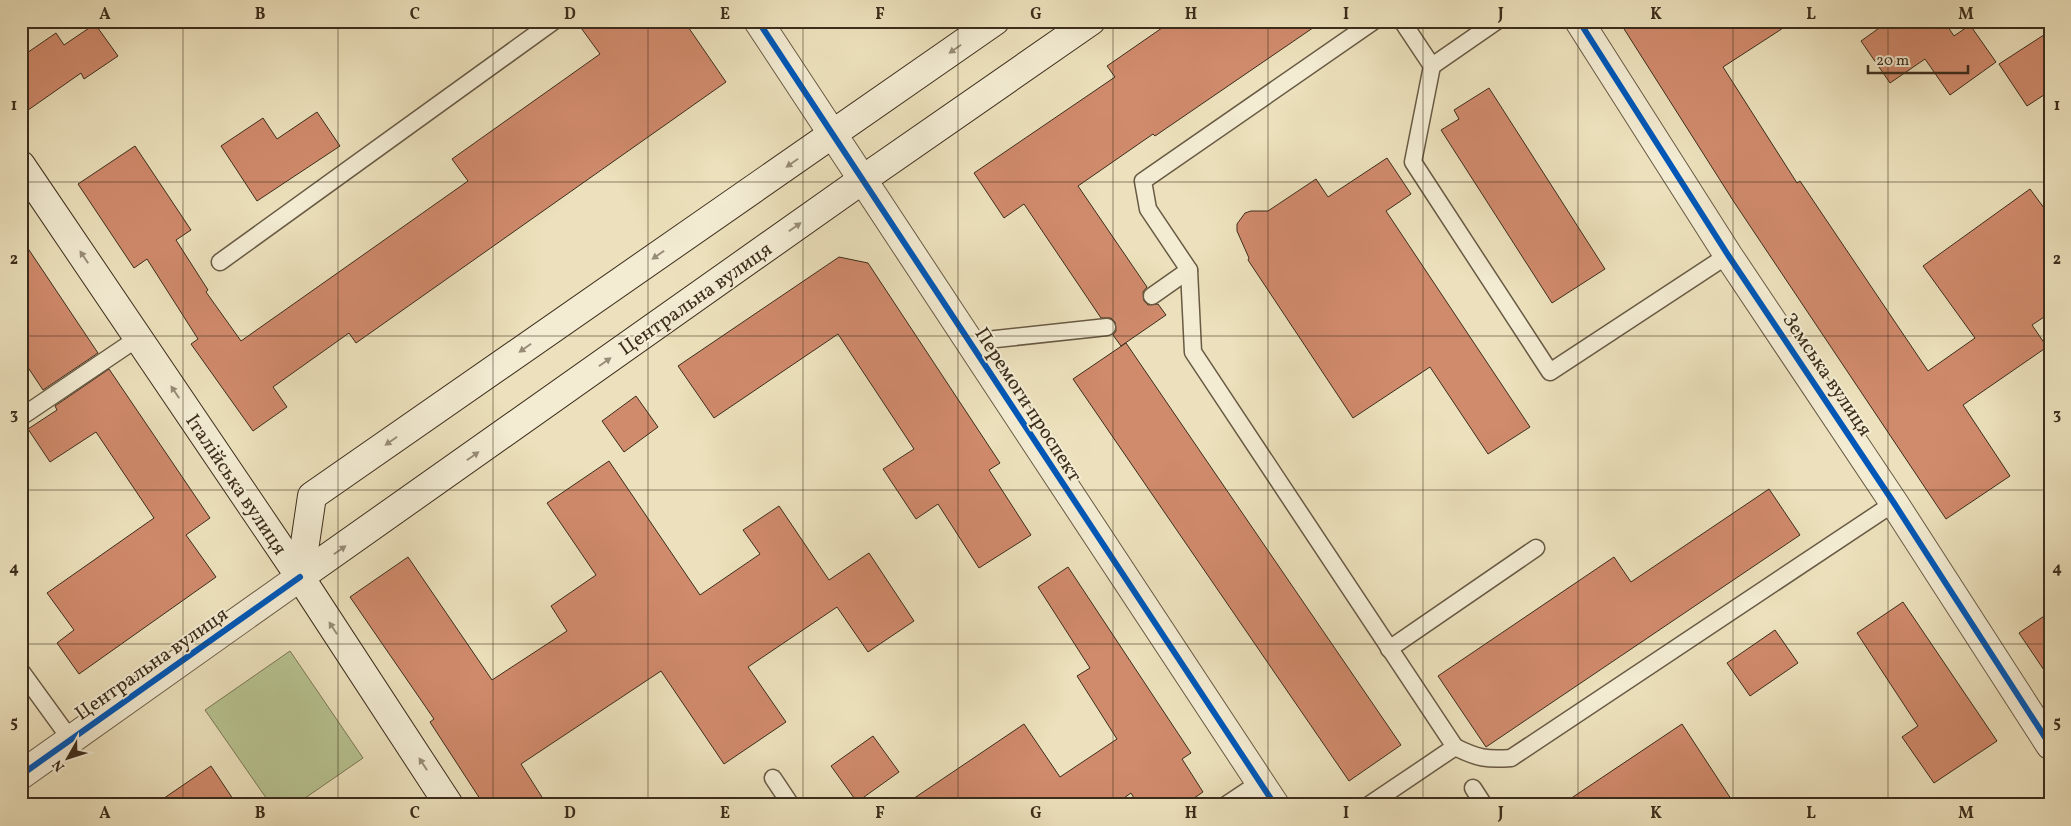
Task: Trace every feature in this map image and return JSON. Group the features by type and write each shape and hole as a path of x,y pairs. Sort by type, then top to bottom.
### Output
{"main road":[{"name":"Перемоги проспект","path":"758,21 1275,805"},
{"path":"300,577 312,496 995,21"},
{"name":"Центральна вулиця","path":"21,775 862,180 1091,21"},
{"name":"Земська вулиця","path":"1579,21 1728,255 1894,503 2050,745"},
{"name":"Італійська вулиця","path":"21,165 300,577 449,805"}],"lane":[{"path":"220,262 554,21"},
{"path":"1374,21 1143,181 1148,210 1189,270 1193,352 1455,748 1475,757 1491,760 1511,758 1894,503"},
{"path":"1402,21 1432,66"},
{"path":"1497,21 1432,66 1413,162 1550,372 1728,255"},
{"path":"1152,296 1189,270"},
{"path":"968,342 1107,326"},
{"path":"21,417 138,338"},
{"path":"1389,649 1536,548"},
{"path":"21,671 71,740"},
{"path":"1369,805 1455,748"},
{"path":"773,778 791,805"},
{"path":"1226,805 1259,782"},
{"path":"1472,788 1484,805"}],"green space":[{"path":"290,651 363,758 295,805 271,805 205,710"}],"building":[{"path":"576,21 684,21 726,82 356,343 349,333 273,387 287,407 253,431 191,344 198,339 147,259 134,268 78,184 135,146 191,230 176,240 208,290 206,292 241,341 468,181 452,159 600,54"},
{"path":"1172,21 1323,21 1155,136 1153,134 1078,186 1147,287 1143,292 1144,301 1148,305 1158,304 1166,315 1121,346 1113,335 1116,331 1115,322 1111,318 1101,318 1024,204 1004,218 974,173 1115,77 1107,66"},
{"path":"1619,21 1794,21 1723,67 1797,183 1800,181 1928,371 1975,338 1923,266 2030,189 2050,216 2050,313 2032,325 2047,347 1963,405 2010,476 1946,519 1734,202"},
{"path":"1889,21 1944,21 1954,36 1970,25 1996,62 1950,95 1925,59 1890,83 1861,41"},
{"path":"95,24 118,56 84,79 81,73 21,115 21,57 56,33 64,45"},
{"path":"2050,31 2050,91 2027,106 1999,64"},
{"path":"1489,88 1605,269 1552,303 1441,130 1459,119 1454,110"},
{"path":"317,112 340,146 257,201 221,146 263,118 277,139"},
{"path":"1387,158 1411,194 1386,211 1530,427 1488,454 1430,367 1353,418 1248,260 1249,258 1237,231 1237,224 1245,213 1268,211 1316,179 1328,197"},
{"path":"21,238 98,353 43,390 21,357"},
{"path":"839,257 868,263 1000,463 989,470 1031,535 979,568 938,504 916,519 883,469 914,449 838,334 714,418 678,366"},
{"path":"1126,343 1401,745 1349,781 1073,379"},
{"path":"109,369 210,518 186,535 216,577 79,674 57,643 74,630 47,593 154,518 96,432 50,462 28,429 57,410 55,406"},
{"path":"636,396 658,427 624,452 602,421"},
{"path":"609,461 700,595 760,554 743,530 779,506 829,580 869,553 914,621 868,652 837,607 748,667 786,722 724,764 661,671 521,764 547,805 484,805 430,722 434,719 350,597 408,557 492,680 567,631 551,606 596,575 547,503"},
{"path":"1769,489 1800,535 1486,747 1438,676 1614,557 1631,582"},
{"path":"1068,567 1191,753 1182,759 1203,792 1184,805 1138,805 1131,793 1114,805 904,805 1024,724 1060,777 1117,739 1077,676 1090,668 1038,587"},
{"path":"1903,602 1997,741 1934,783 1902,737 1918,726 1857,633"},
{"path":"2050,612 2050,679 2019,633"},
{"path":"1775,630 1798,663 1750,696 1727,663"},
{"path":"1682,724 1735,805 1561,805"},
{"path":"873,736 899,772 857,802 831,766"},
{"path":"211,766 237,805 154,805"}],"cycle path":[{"path":"758,21 1275,805"},
{"path":"1579,21 1728,255 1894,503 2050,745"},
{"path":"21,775 300,577"}]}
